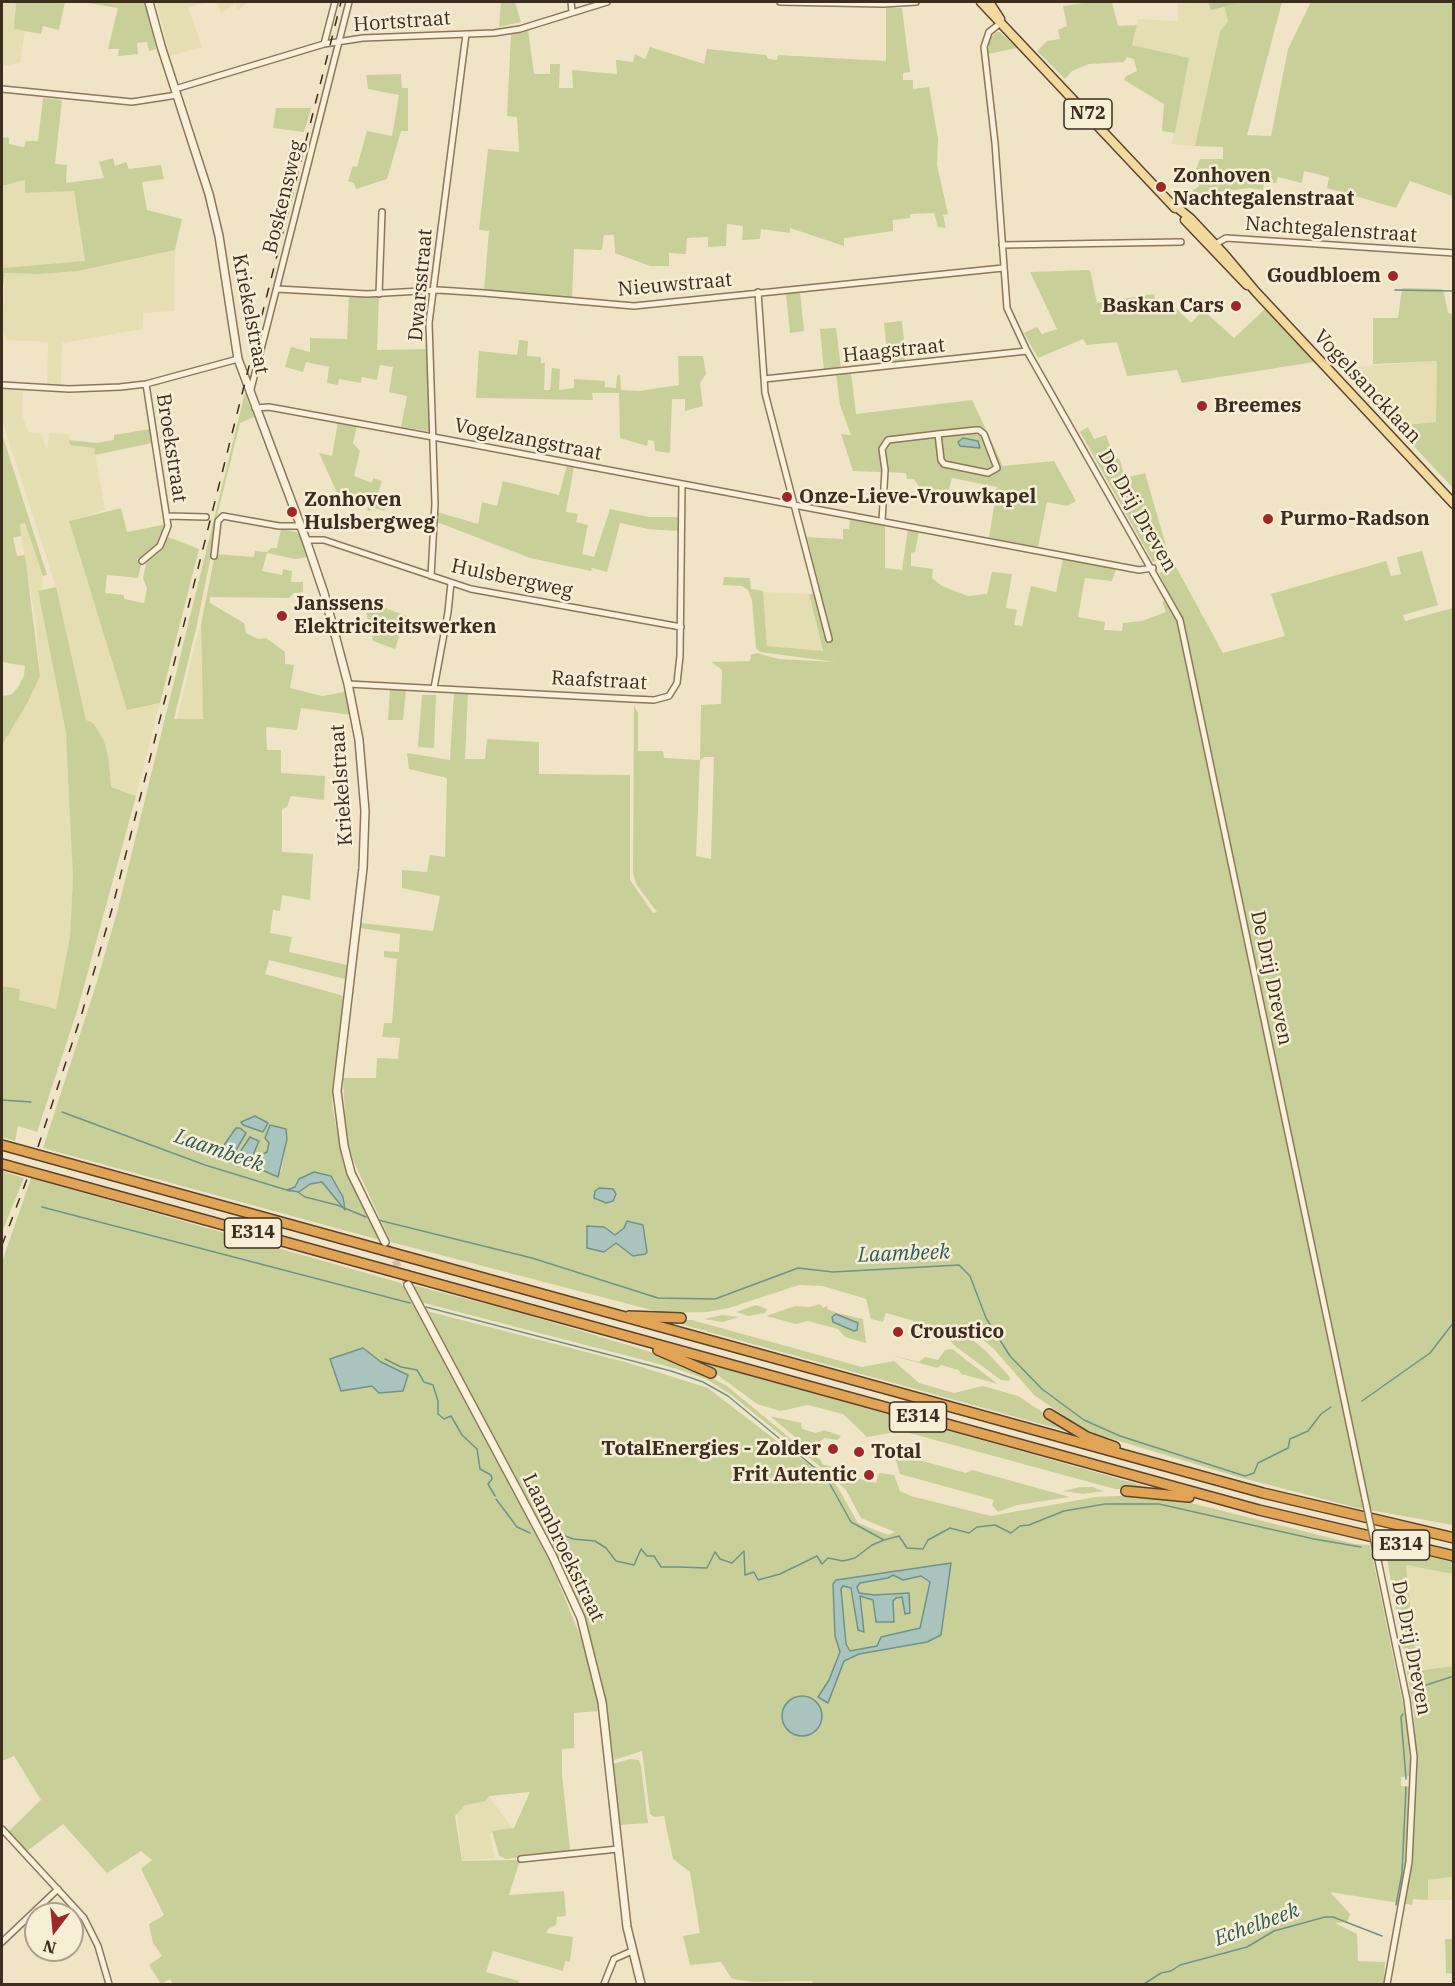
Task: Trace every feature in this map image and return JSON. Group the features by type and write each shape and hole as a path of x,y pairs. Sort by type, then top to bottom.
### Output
{"highway":[{"name":"E314","path":"2,1145 1133,1457 1333,1511 1454,1538"},
{"name":"E314","path":"2,1164 1206,1496 1348,1533 1454,1556"},
{"path":"624,1317 634,1314 681,1318"},
{"path":"629,1337 636,1344 687,1361 711,1373"},
{"path":"1049,1414 1087,1437 1116,1447 1133,1457"},
{"path":"1126,1491 1193,1498 1206,1496"}],"main road":[{"name":"Vogelsancklaan","path":"981,2 1454,504"},
{"name":"Vogelsancklaan","path":"989,2 1002,22"}],"street":[{"name":"Kriekelstraat","path":"149,2 214,213 238,359 249,395 306,540 348,684 359,740 364,841 337,1091 344,1146 351,1173 385,1242"},
{"path":"327,43 335,2"},
{"name":"Hortstraat","path":"342,41 350,2"},
{"path":"571,2 572,11"},
{"name":"Hortstraat","path":"2,89 132,102 176,92 327,43 520,29 607,2"},
{"path":"780,2 884,4 916,2"},
{"name":"De Drij Dreven","path":"1002,22 989,32 984,47 995,143 1007,308 1028,351 1153,568 1180,620 1407,1700 1414,1757 1409,1862 1387,1984"},
{"name":"Dwarsstraat","path":"431,576 435,522 429,323 466,34"},
{"name":"Boskensweg","path":"249,395 342,41"},
{"path":"379,294 382,212"},
{"name":"Nachtegalenstraat","path":"1212,246 1226,238 1454,253"},
{"path":"1002,245 1182,242"},
{"name":"Nieuwstraat","path":"277,289 379,294 433,291 484,292 634,306 1003,268"},
{"path":"758,292 764,379 829,639"},
{"name":"Haagstraat","path":"764,379 1028,351"},
{"path":"2,385 69,389 146,384 238,359"},
{"name":"Broekstraat","path":"142,561 164,541 168,516 146,384"},
{"name":"Vogelzangstraat","path":"255,408 269,407 433,437 1139,570 1153,568"},
{"path":"882,521 883,444 888,440 938,434 981,432 998,468 988,473 944,464 941,460 938,434"},
{"name":"Raafstraat","path":"348,684 663,699 672,693 677,683 681,627 681,484"},
{"name":"Broekstraat","path":"168,516 206,517"},
{"path":"214,556 218,521 223,516 279,526 301,526"},
{"name":"Hulsbergweg","path":"306,540 315,538 324,540 451,583 681,627"},
{"path":"434,687 451,583"},
{"name":"Laambroekstraat","path":"408,1285 552,1555 581,1618 602,1702 632,1951 641,1984"},
{"path":"2,1829 84,1918 103,1960 109,1984"},
{"path":"521,1858 618,1849"},
{"path":"2,1942 58,1889"},
{"path":"604,1984 614,1959 632,1951"}],"shaded area":[{"path":"2,2 16,2 14,28 25,31 20,63 2,66"},
{"path":"156,2 211,2 188,7 202,47 170,56"},
{"path":"217,2 248,2 238,10 235,4 221,13"},
{"path":"1208,2 1211,10 1224,6 1228,21 1220,31 1195,146 1172,144 1189,58 1132,45 1138,19 1178,21 1178,4"},
{"path":"26,180 26,193 74,191 85,262 2,268 2,186"},
{"path":"175,250 174,311 143,313 143,329 62,343 61,386 47,385 48,342 6,340 2,329 5,273 41,274 78,271"},
{"path":"1438,361 1436,422 1395,426 1338,368"},
{"path":"2,388 23,389 22,414 28,432 41,433 47,450 49,433 69,434 70,445 94,448 105,510 69,521 127,710 160,703 136,796 111,787 109,761 86,720 56,587 2,420"},
{"path":"25,522 42,570 43,590 38,591 66,733 71,787 73,877 70,937 56,1009 19,1000 20,989 2,986 2,745 28,702 40,676 36,625 19,524"},
{"path":"763,592 809,594 823,652 767,646"},
{"path":"201,624 203,720 177,719 194,649"},
{"path":"1406,1564 1453,1574 1453,1666 1417,1671"},
{"path":"489,1796 513,1829 489,1833 495,1858 462,1861 457,1812 464,1805 486,1801"},
{"path":"1453,1877 1453,1900 1428,1900 1428,1880"}],"green space":[{"path":"16,2 65,2 59,30 43,26 41,34 14,29"},
{"path":"82,2 145,2 156,49 149,51 147,42 137,43 138,54 118,56 119,49 108,49 118,8"},
{"path":"501,2 515,2 521,22 499,27"},
{"path":"1112,2 1118,26 1137,25 1132,45 1189,58 1175,133 1162,131 1164,104 1124,80 1126,76 1137,71 1134,59 1127,57 1124,62 1089,64 1072,71 1065,79 1037,51 1047,41 1060,39 1058,30 1067,26 1063,6"},
{"path":"1208,2 1243,2 1211,10"},
{"path":"1243,2 1282,2 1247,135 1271,136 1288,49 1311,2 1453,2 1453,199 1452,196 1410,181 1396,208 1327,188 1329,177 1304,171 1302,183 1278,177 1276,183 1264,182 1263,190 1250,188 1201,194 1186,205 1181,200 1199,186 1195,172 1200,159 1223,159 1223,147 1195,146 1220,31 1228,21 1224,6"},
{"path":"886,8 902,8 910,72 903,73 903,80 913,80 913,89 929,87 938,139 937,165 948,214 943,215 946,228 938,227 934,213 910,214 910,218 893,220 893,231 844,238 844,246 790,228 790,233 761,229 760,239 742,240 743,226 727,224 726,246 708,247 708,237 687,238 686,254 669,253 669,266 650,266 615,253 614,235 604,235 602,250 574,249 572,298 484,291 489,231 479,230 488,149 519,152 517,117 507,116 511,34 528,30 534,74 550,74 550,64 560,64 559,88 573,88 572,70 617,74 616,60 633,62 635,54 645,59 650,47 704,64 707,49 766,55 768,59 777,60 778,55 886,61"},
{"path":"996,32 1000,32 1017,48 988,54 989,39"},
{"path":"401,74 402,88 408,88 408,131 401,131 387,179 356,189 354,183 348,181 353,166 357,167 367,131 392,136 399,95 368,89 366,75"},
{"path":"43,98 62,100 55,164 67,165 66,183 104,178 99,162 113,158 115,166 126,162 129,169 161,165 164,179 142,182 147,210 182,219 175,250 78,271 41,274 5,273 2,293 2,268 85,261 74,191 25,193 25,180 2,186 2,137 9,138 9,144 24,147 26,141 38,141"},
{"path":"276,108 311,108 304,132 273,128"},
{"path":"1090,270 1097,303 1154,294 1159,311 1175,307 1191,323 1203,310 1234,338 1265,309 1314,362 1182,383 1177,370 1127,376 1117,342 1087,345 1083,339 1038,358 1024,333 1037,327 1042,334 1057,329 1030,272"},
{"path":"1402,288 1443,289 1448,313 1453,314 1453,488 1395,426 1436,422 1437,361 1373,364 1373,318 1398,318"},
{"path":"800,292 804,331 790,333 786,293"},
{"path":"349,295 379,296 377,350 429,349 430,430 401,427 407,396 389,392 393,367 380,365 377,380 362,377 361,383 339,379 338,385 327,383 329,367 306,362 303,372 285,367 291,347 310,352 310,338 347,339"},
{"path":"902,321 906,363 888,365 884,323"},
{"path":"836,328 841,369 824,371 820,329"},
{"path":"519,340 528,341 527,356 541,357 541,363 545,363 544,390 550,390 552,368 560,369 559,390 574,388 574,379 605,381 605,387 616,388 617,376 620,375 621,390 639,391 679,385 678,356 703,356 706,374 700,383 703,406 685,411 685,399 672,399 670,453 655,451 654,441 648,440 647,446 620,438 619,393 592,393 593,400 476,398 479,351 517,355"},
{"path":"851,373 856,414 972,400 1003,466 1054,461 1076,501 1067,506 1047,502 1038,547 989,538 997,487 952,478 948,492 919,487 914,479 907,479 906,473 853,471 841,434 851,435 840,405 836,374"},
{"path":"245,393 254,417 240,423 216,520 196,629 174,719 203,719 201,624 215,554 254,557 255,551 267,552 271,548 277,548 281,529 296,532 300,535 308,557 295,559 267,553 262,571 282,575 283,569 292,571 291,582 303,582 303,592 294,593 289,598 210,597 210,603 244,623 246,633 258,639 266,638 285,652 285,664 294,665 290,688 322,696 345,692 351,715 301,708 297,730 266,727 267,750 281,750 281,773 325,776 324,800 291,796 287,807 282,809 282,852 313,854 310,900 282,895 280,911 273,910 270,933 292,937 289,952 347,965 345,979 269,960 265,974 344,996 332,1104 342,1159 380,1240 43,1148 118,909","holes":["286,1129 287,1139 281,1172 262,1153 267,1152 269,1143","253,1136 259,1141 251,1160 240,1157","331,1176 343,1197 345,1209 322,1182 310,1184 299,1192 291,1188"]},
{"path":"338,422 357,426 353,443 360,451 354,476 372,483 373,478 382,481 378,493 389,497 384,511 372,507 370,511 367,510 369,503 359,500 357,504 348,501 346,494 338,495 319,453 332,456"},
{"path":"1088,427 1094,439 1106,435 1114,456 1120,460 1125,478 1145,473 1169,556 1153,562 1080,432"},
{"path":"150,429 152,443 95,455 94,448 70,445 69,440 97,443 114,440 114,435"},
{"path":"2,434 47,575 43,576 25,523 20,524 21,536 13,538 17,556 25,555 40,676 28,702 2,745 2,694 4,696 12,694 19,686 25,666 2,662"},
{"path":"567,465 574,466 566,512 578,514 576,522 588,525 582,554 594,557 610,509 649,517 680,517 678,531 648,529 620,523 607,572 592,568 591,571 530,558 437,522 437,512 478,524 482,502 497,506 503,481 559,495"},
{"path":"121,508 127,532 167,524 170,526 168,537 199,549 160,703 127,710 69,521","holes":["148,554 143,578 147,588 144,603 124,599 124,595 105,593 107,575 138,578 141,565 137,559"]},
{"path":"850,519 885,525 885,568 902,570 908,529 919,531 915,552 911,553 911,566 933,569 932,578 942,586 968,596 987,594 992,572 1012,574 1006,608 1017,610 1014,625 1022,626 1031,586 1056,592 1063,559 1116,569 1112,581 1085,578 1078,617 1105,622 1104,630 1122,631 1123,623 1142,621 1166,612 1162,602 1171,598 1159,573 1176,567 1223,653 1285,636 1271,594 1386,561 1391,576 1401,574 1397,557 1422,551 1438,605 1403,615 1405,621 1453,608 1453,1525 1358,1508 1238,1477 1096,1434 1079,1426 1034,1395 993,1348 976,1334 956,1325 951,1330 969,1337 985,1350 1010,1377 1009,1381 1001,1380 955,1346 939,1328 886,1313 883,1322 871,1319 866,1299 823,1286 799,1285 729,1308 707,1312 663,1313 391,1242 353,1160 346,1135 343,1078 376,1078 377,1058 398,1059 400,1038 382,1037 384,1023 392,1023 397,959 384,957 384,951 399,952 400,934 360,928 361,923 433,931 440,896 402,888 402,870 427,872 430,855 445,857 447,778 409,769 407,753 450,760 454,691 468,692 465,759 485,759 487,739 539,742 539,774 630,775 630,880 653,913 657,912 636,884 633,873 634,706 638,713 638,751 663,751 664,758 700,760 701,705 721,704 722,670 711,662 750,661 751,655 756,653 779,659 836,662 760,652 756,648 752,600 748,590 742,586 723,585 724,577 750,578 751,589 763,591 767,646 823,651 809,594 815,594 831,637 807,537 843,539 843,529 849,529","holes":["704,757 714,757 711,859 696,856 700,760"]},
{"path":"56,587 86,720 93,723 104,741 109,761 111,787 136,796 78,1008 37,1132 18,1126 15,1141 2,1137 2,986 20,989 19,1000 56,1009 70,937 73,877 66,733 38,591"},
{"path":"370,602 406,616 395,649 373,641 366,612"},
{"path":"390,688 406,689 403,720 388,720"},
{"path":"422,695 436,695 434,748 418,747"},
{"path":"2,1171 24,1178 2,1232"},
{"path":"31,1178 401,1283 551,1564 587,1653 599,1711 574,1713 574,1748 562,1749 562,1774 570,1850 506,1859 499,1856 492,1831 514,1828 530,1792 489,1796 486,1801 465,1805 455,1816 462,1861 520,1860 509,1895 564,1891 566,1916 557,1917 556,1925 548,1929 546,1933 573,1937 570,1962 565,1961 563,1971 493,1951 486,1972 519,1981 518,1984 173,1984 170,1979 161,1984 149,1965 162,1956 153,1943 149,1924 164,1915 141,1869 152,1860 141,1851 107,1873 63,1824 27,1851 8,1832 41,1800 14,1756 2,1761 2,1262","holes":["363,1348 381,1362 408,1375 403,1391 379,1393 372,1386 342,1391"]},
{"path":"413,1285 521,1313 681,1361 727,1386 803,1449 821,1460 822,1464 831,1467 830,1471 876,1483 879,1473 894,1475 900,1491 911,1496 991,1516 1095,1497 1141,1495 1175,1499 1355,1544 1370,1545 1407,1724 1411,1776 1401,1777 1401,1786 1416,1787 1414,1713 1385,1547 1453,1561 1453,1574 1406,1565 1417,1671 1453,1666 1453,1877 1428,1880 1428,1900 1413,1899 1412,1905 1330,1892 1350,1914 1347,1922 1335,1923 1357,1934 1358,1961 1385,1962 1384,1984 813,1984 812,1981 754,1982 732,1979 721,1962 690,1965 683,1936 700,1933 690,1872 673,1859 664,1816 654,1817 650,1814 642,1751 614,1760 601,1676 586,1619 559,1559 427,1311 629,1363 708,1388 795,1455 823,1471 837,1486 858,1523 888,1535 895,1532 861,1518 846,1490 828,1473 730,1394 706,1379 674,1368 420,1302"},
{"path":"820,1304 823,1308 828,1306 827,1309 837,1313 863,1319 866,1343 845,1337 838,1329 808,1321 796,1324 766,1316 795,1306 809,1307"},
{"path":"756,1305 767,1309 765,1313 748,1316 736,1312"},
{"path":"722,1315 739,1317 722,1322 704,1319"},
{"path":"666,1320 692,1320 862,1367 894,1361 919,1383 954,1393 983,1386 1018,1396 1074,1433"},
{"path":"952,1349 998,1384 961,1374 959,1370 941,1365 937,1368 887,1354 919,1362 925,1357 938,1360 945,1350"},
{"path":"689,1359 1155,1489 1115,1489 902,1431 867,1437 843,1414 808,1405 780,1411 757,1404 715,1373"},
{"path":"770,1416 801,1423 802,1429 816,1433 824,1430 841,1436 837,1440 824,1438 817,1446 808,1448"},
{"path":"901,1455 966,1473 972,1470 1070,1497 1017,1505 998,1512 992,1505 994,1500 900,1474 895,1457"},
{"path":"1092,1487 1104,1491 1083,1494 1063,1491"},
{"path":"630,1759 639,1760 641,1766 648,1823 619,1825 613,1764"},
{"path":"1445,1939 1453,1939 1453,1974 1446,1973"}],"water":[{"path":"963,438 978,441 980,448 960,446 958,442"},
{"path":"255,1116 268,1123 263,1132 243,1125 241,1122"},
{"path":"270,1125 286,1129 287,1139 278,1177 255,1167 258,1156 267,1152 269,1143 265,1138"},
{"path":"236,1128 246,1133 235,1152 230,1154 224,1145"},
{"path":"250,1137 259,1141 251,1160 238,1155"},
{"path":"314,1172 331,1176 343,1197 345,1210 322,1182 310,1184 299,1192 287,1190 295,1187 299,1179"},
{"path":"599,1188 613,1189 616,1194 613,1201 606,1203 594,1198 595,1191"},
{"path":"627,1221 643,1225 647,1252 645,1254 633,1256 616,1243 604,1252 587,1248 587,1226 604,1227 615,1235 624,1228"},
{"path":"836,1314 858,1323 857,1330 854,1331 833,1322 832,1317"},
{"path":"363,1348 381,1362 408,1375 403,1391 379,1393 372,1386 341,1391 330,1359"},
{"path":"951,1563 941,1635 927,1642 859,1654 844,1661 828,1703 818,1697 829,1680 840,1652 835,1636 833,1584 836,1580","holes":["893,1575 903,1580 921,1576 930,1582 920,1628 881,1637 877,1646 850,1651 846,1644 841,1589 843,1586 851,1588 858,1630 864,1632 860,1596 873,1600 876,1622 894,1622 893,1601 902,1597 905,1614 910,1613 909,1593 874,1595 859,1593 857,1587 860,1583"]},
{"path":"802,1696 816,1702 822,1716 816,1730 802,1736 788,1730 782,1716 788,1702"}],"waterway":[{"path":"1395,290 1454,291"},
{"name":"Laambeek","path":"2,1100 31,1102"},
{"name":"Laambeek","path":"62,1112 205,1165 290,1191"},
{"name":"Laambeek","path":"298,1192 305,1197 337,1205 366,1217"},
{"path":"42,1207 410,1303"},
{"name":"Laambeek","path":"378,1220 532,1258 658,1298 715,1299 798,1268 833,1272 959,1265 970,1276 986,1318 1010,1356 1042,1389 1084,1420 1120,1436 1245,1476 1254,1473 1258,1463 1288,1448 1290,1439 1308,1431 1321,1414 1331,1407"},
{"path":"426,1307 671,1371 703,1382 728,1396 826,1477 851,1522 884,1540 899,1536 907,1548 923,1549 928,1540 950,1528 969,1533 977,1527 995,1525 1011,1533 1020,1526 1029,1525 1064,1511 1105,1504 1159,1504 1314,1539 1361,1547"},
{"name":"Laambeek","path":"1362,1401 1430,1353 1454,1322"},
{"path":"385,1359 401,1367 417,1370 424,1382 433,1385 438,1401 438,1414 444,1419 451,1416 462,1435 477,1449 480,1469 491,1475 492,1479 488,1484 495,1496"},
{"path":"496,1499 517,1527 530,1533"},
{"path":"546,1528 573,1539 595,1541 606,1548 616,1561 634,1565 641,1549 647,1556 654,1556 661,1567 707,1568 715,1552 720,1559 732,1563 744,1551 745,1575 754,1572 758,1580 780,1574 817,1556 822,1564 828,1558 843,1561 855,1558 872,1545 884,1540"},
{"name":"Echelbeek","path":"1415,1699 1423,1686 1454,1676"},
{"name":"Echelbeek","path":"1403,1714 1401,1717 1406,1779"},
{"name":"Echelbeek","path":"1396,1905 1402,1873 1406,1787"},
{"name":"Echelbeek","path":"1144,1984 1180,1965 1247,1947 1274,1931 1325,1917 1333,1917 1382,1936"}],"tunnel":[{"path":"385,1242 408,1285"}],"railway":[{"path":"38,1147 82,1013 112,909 341,2"},
{"path":"2,1245 27,1179"}],"place":[{"name":"Zonhoven Nachtegalenstraat","path":"1161,187"},
{"name":"Goudbloem","path":"1393,276"},
{"name":"Baskan Cars","path":"1236,306"},
{"name":"Breemes","path":"1202,406"},
{"name":"Onze-Lieve-Vrouwkapel","path":"787,497"},
{"name":"Zonhoven Hulsbergweg","path":"292,512"},
{"name":"Purmo-Radson","path":"1268,519"},
{"name":"Janssens Elektriciteitswerken","path":"282,616"},
{"name":"Croustico","path":"898,1332"},
{"name":"TotalEnergies - Zolder","path":"833,1449"},
{"name":"Total","path":"859,1452"},
{"name":"Frit Autentic","path":"869,1475"}]}
